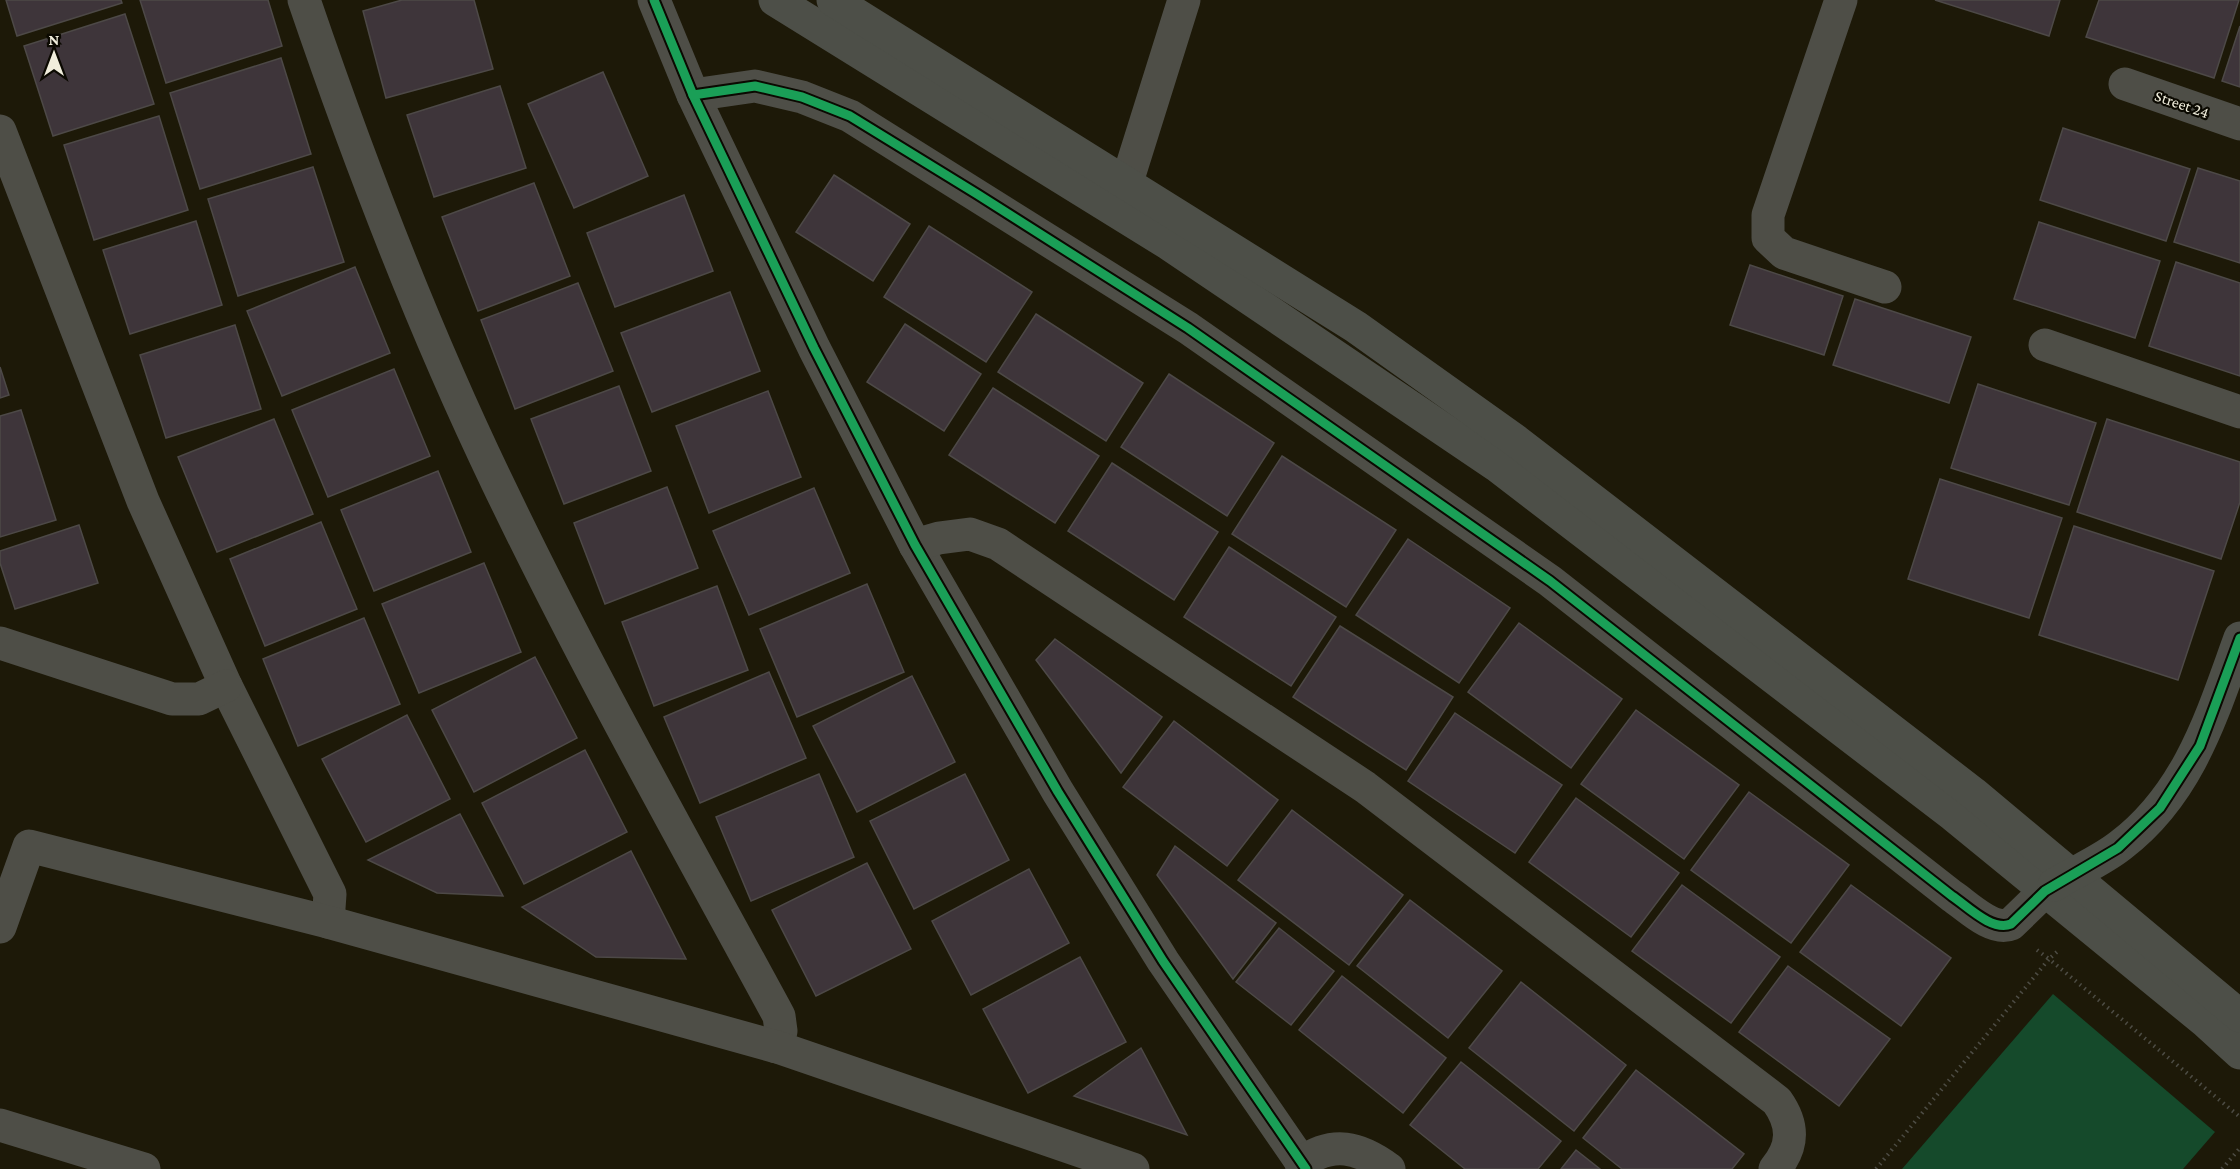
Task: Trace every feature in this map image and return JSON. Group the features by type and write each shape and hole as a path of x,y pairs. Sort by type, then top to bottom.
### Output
{"street":[{"path":"304,0 333,85 408,282 496,481 600,688 779,1016 781,1031 777,1047"},
{"path":"654,0 693,95 814,348 915,545 1058,792 1163,961 1304,1166 1319,1150 1345,1148 1375,1158 1389,1169"},
{"path":"775,0 1169,244 1496,465 1953,816 2225,985 2240,1016"},
{"path":"833,0 1356,327 1516,441 1973,793 2058,883 2175,996 2240,1053"},
{"path":"1126,184 1184,0"},
{"path":"1841,0 1768,215 1768,238 1784,253 1885,287"},
{"name":"Street 24","path":"2125,84 2240,124"},
{"path":"693,95 755,86 802,97 850,116 1188,328 1550,581 1942,888 1990,922 2006,926 2011,924 2058,883 2118,848 2160,808 2200,746 2232,683 2240,638"},
{"path":"0,131 143,501 226,686 330,894 328,922"},
{"path":"2045,345 2240,412"},
{"path":"915,545 939,538 970,534 998,544 1365,787 1777,1101 1791,1127 1791,1142 1786,1156 1775,1169"},
{"path":"0,643 172,699 199,699 226,686"},
{"path":"0,927 29,846 328,922 777,1047 1133,1169"},
{"path":"2175,996 2225,985"},
{"path":"0,1125 144,1169"}],"path":[{"path":"1876,1169 2049,959 2240,1117"},
{"path":"2222,1169 2240,1149"}],"green space":[{"path":"2053,994 2215,1132 2183,1169 1902,1169"}],"building":[{"path":"6,0 121,0 122,3 17,36"},
{"path":"140,0 268,0 282,46 166,83"},
{"path":"402,0 474,0 493,69 386,98 363,11"},
{"path":"1935,0 2060,0 2049,36"},
{"path":"2099,0 2239,0 2214,78 2086,37"},
{"path":"125,14 154,104 53,136 24,46"},
{"path":"2240,26 2240,87 2222,81"},
{"path":"281,58 311,154 200,189 170,93"},
{"path":"603,72 648,176 574,208 528,104"},
{"path":"500,86 526,168 434,197 407,115"},
{"path":"159,116 188,210 94,240 64,145"},
{"path":"2063,128 2190,169 2166,241 2040,200"},
{"path":"313,167 344,262 238,296 208,199"},
{"path":"2198,168 2240,181 2240,263 2174,242"},
{"path":"834,175 910,224 873,281 796,232"},
{"path":"534,183 570,276 478,311 442,217"},
{"path":"684,195 713,271 615,307 587,233"},
{"path":"196,221 222,305 130,334 103,250"},
{"path":"2039,222 2160,261 2135,338 2014,299"},
{"path":"929,226 1032,292 986,362 884,297"},
{"path":"2176,262 2240,283 2240,376 2149,346"},
{"path":"1750,265 1843,296 1824,355 1730,325"},
{"path":"355,267 390,353 282,396 247,311"},
{"path":"578,283 613,371 515,409 481,320"},
{"path":"730,292 760,371 652,412 621,333"},
{"path":"1855,299 1971,337 1949,403 1833,365"},
{"path":"1036,314 1143,383 1106,441 998,372"},
{"path":"905,324 981,374 944,431 867,382"},
{"path":"235,325 261,409 166,438 140,355"},
{"path":"0,367 9,395 0,398"},
{"path":"394,369 430,456 328,497 292,410"},
{"path":"1169,374 1274,443 1227,516 1121,447"},
{"path":"1978,384 2096,423 2069,505 1951,468"},
{"path":"619,386 651,471 564,504 531,419"},
{"path":"993,388 1099,456 1055,523 949,455"},
{"path":"768,391 801,477 709,513 676,426"},
{"path":"21,410 56,520 0,537 0,416"},
{"path":"274,419 313,514 217,552 178,457"},
{"path":"2107,419 2240,462 2240,502 2221,559 2077,512"},
{"path":"1282,456 1396,530 1346,607 1232,534"},
{"path":"1112,463 1218,532 1174,600 1068,531"},
{"path":"438,471 471,552 374,591 341,510"},
{"path":"1940,479 2062,518 2029,618 1908,579"},
{"path":"667,487 698,568 605,604 574,523"},
{"path":"814,488 850,573 749,615 713,531"},
{"path":"321,522 357,609 265,646 230,559"},
{"path":"79,525 98,583 15,609 0,563 0,551"},
{"path":"2074,526 2214,571 2178,680 2039,635"},
{"path":"1408,539 1510,608 1459,683 1356,615"},
{"path":"1229,547 1336,617 1291,686 1184,617"},
{"path":"484,563 521,652 419,693 382,604"},
{"path":"867,584 904,672 797,717 760,629"},
{"path":"717,586 748,670 654,706 622,622"},
{"path":"364,618 400,704 298,746 263,659"},
{"path":"1519,623 1622,699 1571,768 1468,692"},
{"path":"1340,626 1453,697 1406,770 1293,697"},
{"path":"1055,639 1162,717 1121,773 1036,660"},
{"path":"535,657 577,738 474,792 432,710"},
{"path":"769,672 806,758 700,803 664,717"},
{"path":"912,676 955,762 857,812 813,726"},
{"path":"1636,710 1739,785 1684,859 1581,784"},
{"path":"1455,713 1562,785 1515,853 1408,781"},
{"path":"407,715 450,799 366,842 322,759"},
{"path":"1174,721 1278,800 1227,866 1123,787"},
{"path":"585,750 627,832 524,884 482,803"},
{"path":"819,774 854,857 751,901 716,817"},
{"path":"965,774 1009,860 914,909 870,821"},
{"path":"1749,792 1849,865 1791,943 1691,870"},
{"path":"1576,798 1679,873 1631,937 1529,862"},
{"path":"1292,810 1403,895 1349,965 1238,880"},
{"path":"460,814 503,896 437,893 368,860"},
{"path":"1175,846 1276,923 1233,979 1157,875"},
{"path":"631,851 686,959 596,957 522,907"},
{"path":"867,863 911,949 816,996 772,910"},
{"path":"1029,869 1069,943 971,995 932,921"},
{"path":"1682,885 1780,957 1731,1023 1632,951"},
{"path":"1851,885 1951,958 1901,1026 1800,952"},
{"path":"1410,900 1502,971 1448,1038 1357,966"},
{"path":"1279,928 1334,971 1291,1025 1236,982"},
{"path":"1080,957 1126,1042 1028,1093 983,1009"},
{"path":"1788,966 1890,1039 1839,1106 1739,1032"},
{"path":"1342,976 1446,1058 1403,1113 1299,1030"},
{"path":"1521,982 1626,1065 1574,1131 1469,1048"},
{"path":"1141,1048 1187,1135 1074,1096"},
{"path":"1461,1062 1561,1141 1538,1169 1465,1169 1410,1125"},
{"path":"1636,1070 1744,1154 1732,1169 1622,1169 1583,1138"},
{"path":"1576,1150 1600,1169 1561,1169"}],"cycle path":[{"path":"654,0 693,95 814,348 915,545 1058,792 1163,961 1306,1169"},
{"path":"693,95 755,86 802,97 850,116 1188,328 1550,581 1952,896 1980,916 1996,924 2011,924 2045,891 2118,848 2160,808 2200,746 2240,638"}]}
